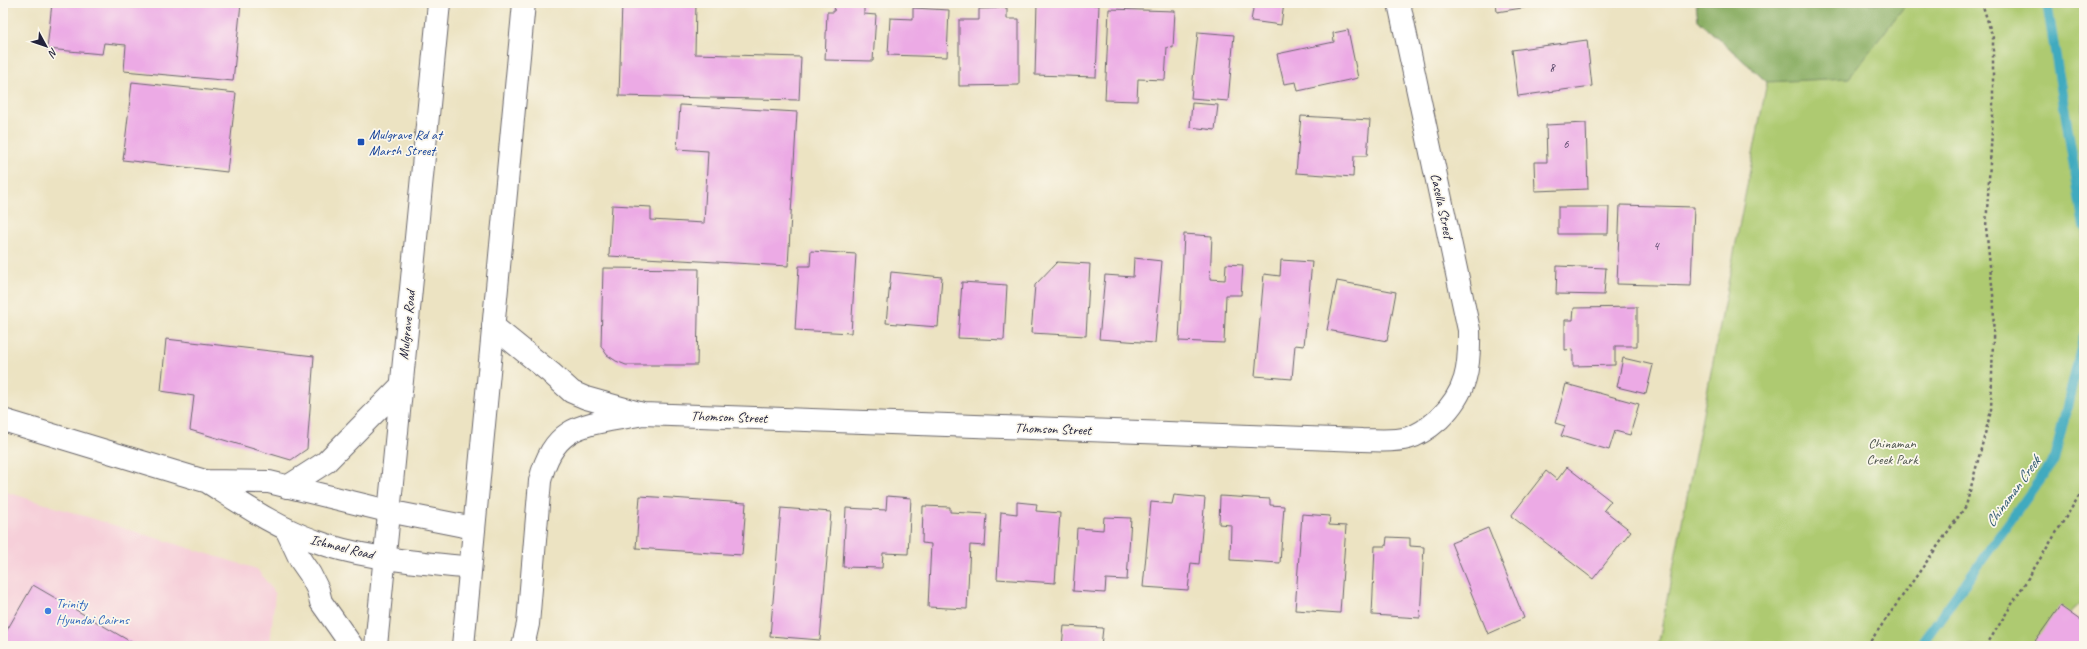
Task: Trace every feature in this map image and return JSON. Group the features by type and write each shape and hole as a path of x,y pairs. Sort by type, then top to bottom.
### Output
{"street":[{"name":"Mulgrave Road","path":"376,646 383,557 439,3"},
{"path":"463,646 524,3"},
{"name":"Casella Street","path":"1399,3 1469,330 1470,358 1464,386 1451,407"},
{"name":"Thomson Street","path":"493,326 572,392 586,398 643,414"},
{"path":"287,487 326,462 401,386"},
{"name":"Thomson Street","path":"523,646 528,624 540,481 544,462 549,452 560,439 572,430 586,425 643,414 1387,441 1408,438 1430,427 1451,407"},
{"name":"Ishmael Road","path":"3,420 205,481 257,514 314,541 383,557 470,568"},
{"name":"Ishmael Road","path":"205,481 269,482 388,511 474,528"},
{"path":"286,529 301,561 318,590 321,602 352,646"}],"path":[{"path":"1867,646 1966,506 1991,411 1994,304 1986,227 1993,115 1993,38 1982,3"},
{"path":"1986,646 2084,488"}],"shaded area":[{"path":"3,491 257,569 275,593 270,646 3,646"}],"green space":[{"name":"Chinaman Creek Park","path":"1696,3 2083,3 2084,600 2035,646 1658,646 1767,82 1698,20"},
{"path":"1696,3 1907,3 1849,78 1767,82 1698,20"}],"building":[{"path":"52,3 241,3 233,81 124,71 126,45 104,43 102,54 47,49"},
{"path":"622,3 696,3 695,54 801,57 799,100 619,96"},
{"path":"835,3 864,3 864,14 876,15 873,61 825,60 827,12 834,12"},
{"path":"1037,3 1099,5 1096,77 1035,75"},
{"path":"1254,3 1284,3 1281,25 1251,21"},
{"path":"1496,3 1547,3 1547,4 1497,12"},
{"path":"913,8 949,10 947,57 888,55 890,18 913,19"},
{"path":"1007,8 1007,19 1019,19 1019,85 959,86 959,20 979,20 979,9"},
{"path":"1109,9 1175,11 1173,48 1167,47 1165,80 1138,79 1137,101 1105,100"},
{"path":"1348,30 1358,78 1298,91 1296,82 1284,84 1277,54 1334,42 1333,33"},
{"path":"1198,32 1234,35 1228,101 1191,98"},
{"path":"1587,40 1592,86 1518,96 1512,50"},
{"path":"132,82 236,93 227,172 123,160"},
{"path":"1192,103 1218,105 1215,130 1190,127"},
{"path":"680,105 797,112 788,266 609,256 612,205 651,207 651,220 704,223 708,151 677,149"},
{"path":"1301,116 1370,120 1367,156 1354,156 1353,177 1296,173"},
{"path":"1586,123 1588,189 1535,191 1534,162 1547,162 1546,125"},
{"path":"1620,205 1694,207 1691,286 1617,284"},
{"path":"1558,207 1609,207 1608,234 1558,234"},
{"path":"1184,234 1212,236 1210,279 1225,280 1226,264 1243,265 1241,295 1226,295 1224,343 1179,341"},
{"path":"811,251 856,254 851,333 795,330 799,266 810,266"},
{"path":"1134,258 1162,261 1155,343 1099,339 1105,275 1133,277"},
{"path":"1281,260 1312,262 1304,346 1295,345 1292,379 1255,376 1264,274 1280,276"},
{"path":"1057,262 1090,264 1086,336 1031,333 1035,285"},
{"path":"1557,266 1606,268 1604,295 1556,294"},
{"path":"603,268 699,269 697,365 626,365 607,355 601,346"},
{"path":"891,272 942,277 938,327 886,323"},
{"path":"1337,281 1396,292 1387,341 1327,330"},
{"path":"962,282 1007,285 1004,340 958,338"},
{"path":"1637,307 1637,346 1615,346 1615,365 1573,366 1573,349 1565,350 1565,320 1573,320 1574,308"},
{"path":"166,339 314,356 307,449 291,460 190,430 194,396 161,391"},
{"path":"1623,358 1653,365 1646,394 1617,387"},
{"path":"1566,384 1639,404 1630,435 1615,431 1609,450 1561,436 1565,426 1555,423"},
{"path":"1567,467 1611,501 1604,510 1631,531 1593,579 1511,516 1546,471 1557,480"},
{"path":"1174,495 1205,498 1199,564 1191,563 1188,590 1143,587 1151,502 1172,504"},
{"path":"640,496 746,503 742,555 636,548"},
{"path":"887,496 911,498 908,554 883,553 882,568 843,567 846,508 886,510"},
{"path":"1220,496 1270,499 1270,505 1284,506 1280,563 1230,560 1231,525 1219,524"},
{"path":"1017,502 1037,504 1036,511 1060,513 1055,583 997,579 1001,512 1017,514"},
{"path":"923,506 950,507 950,512 987,514 985,546 970,545 967,609 928,607 931,544 922,543"},
{"path":"781,508 831,512 820,640 770,636"},
{"path":"1302,514 1330,516 1329,525 1346,526 1340,613 1295,610"},
{"path":"1104,517 1131,518 1127,580 1106,579 1105,593 1073,591 1077,528 1103,530"},
{"path":"1488,528 1524,618 1488,634 1451,543"},
{"path":"1387,537 1410,538 1410,546 1424,547 1420,618 1372,615 1375,546 1386,546"},
{"name":"Trinity Hyundai Cairns","path":"33,585 138,646 3,646 3,637"},
{"path":"2060,606 2084,623 2084,646 2042,646 2035,641"},
{"path":"1064,626 1103,628 1101,646 1062,646"}],"waterway":[{"name":"Chinaman Creek","path":"2047,3 2084,227"},
{"name":"Chinaman Creek","path":"1920,646 2054,460 2084,336"}],"place":[{"name":"Mulgrave Rd at Marsh Street","path":"361,142"},
{"name":"Trinity Hyundai Cairns","path":"48,611"}]}
